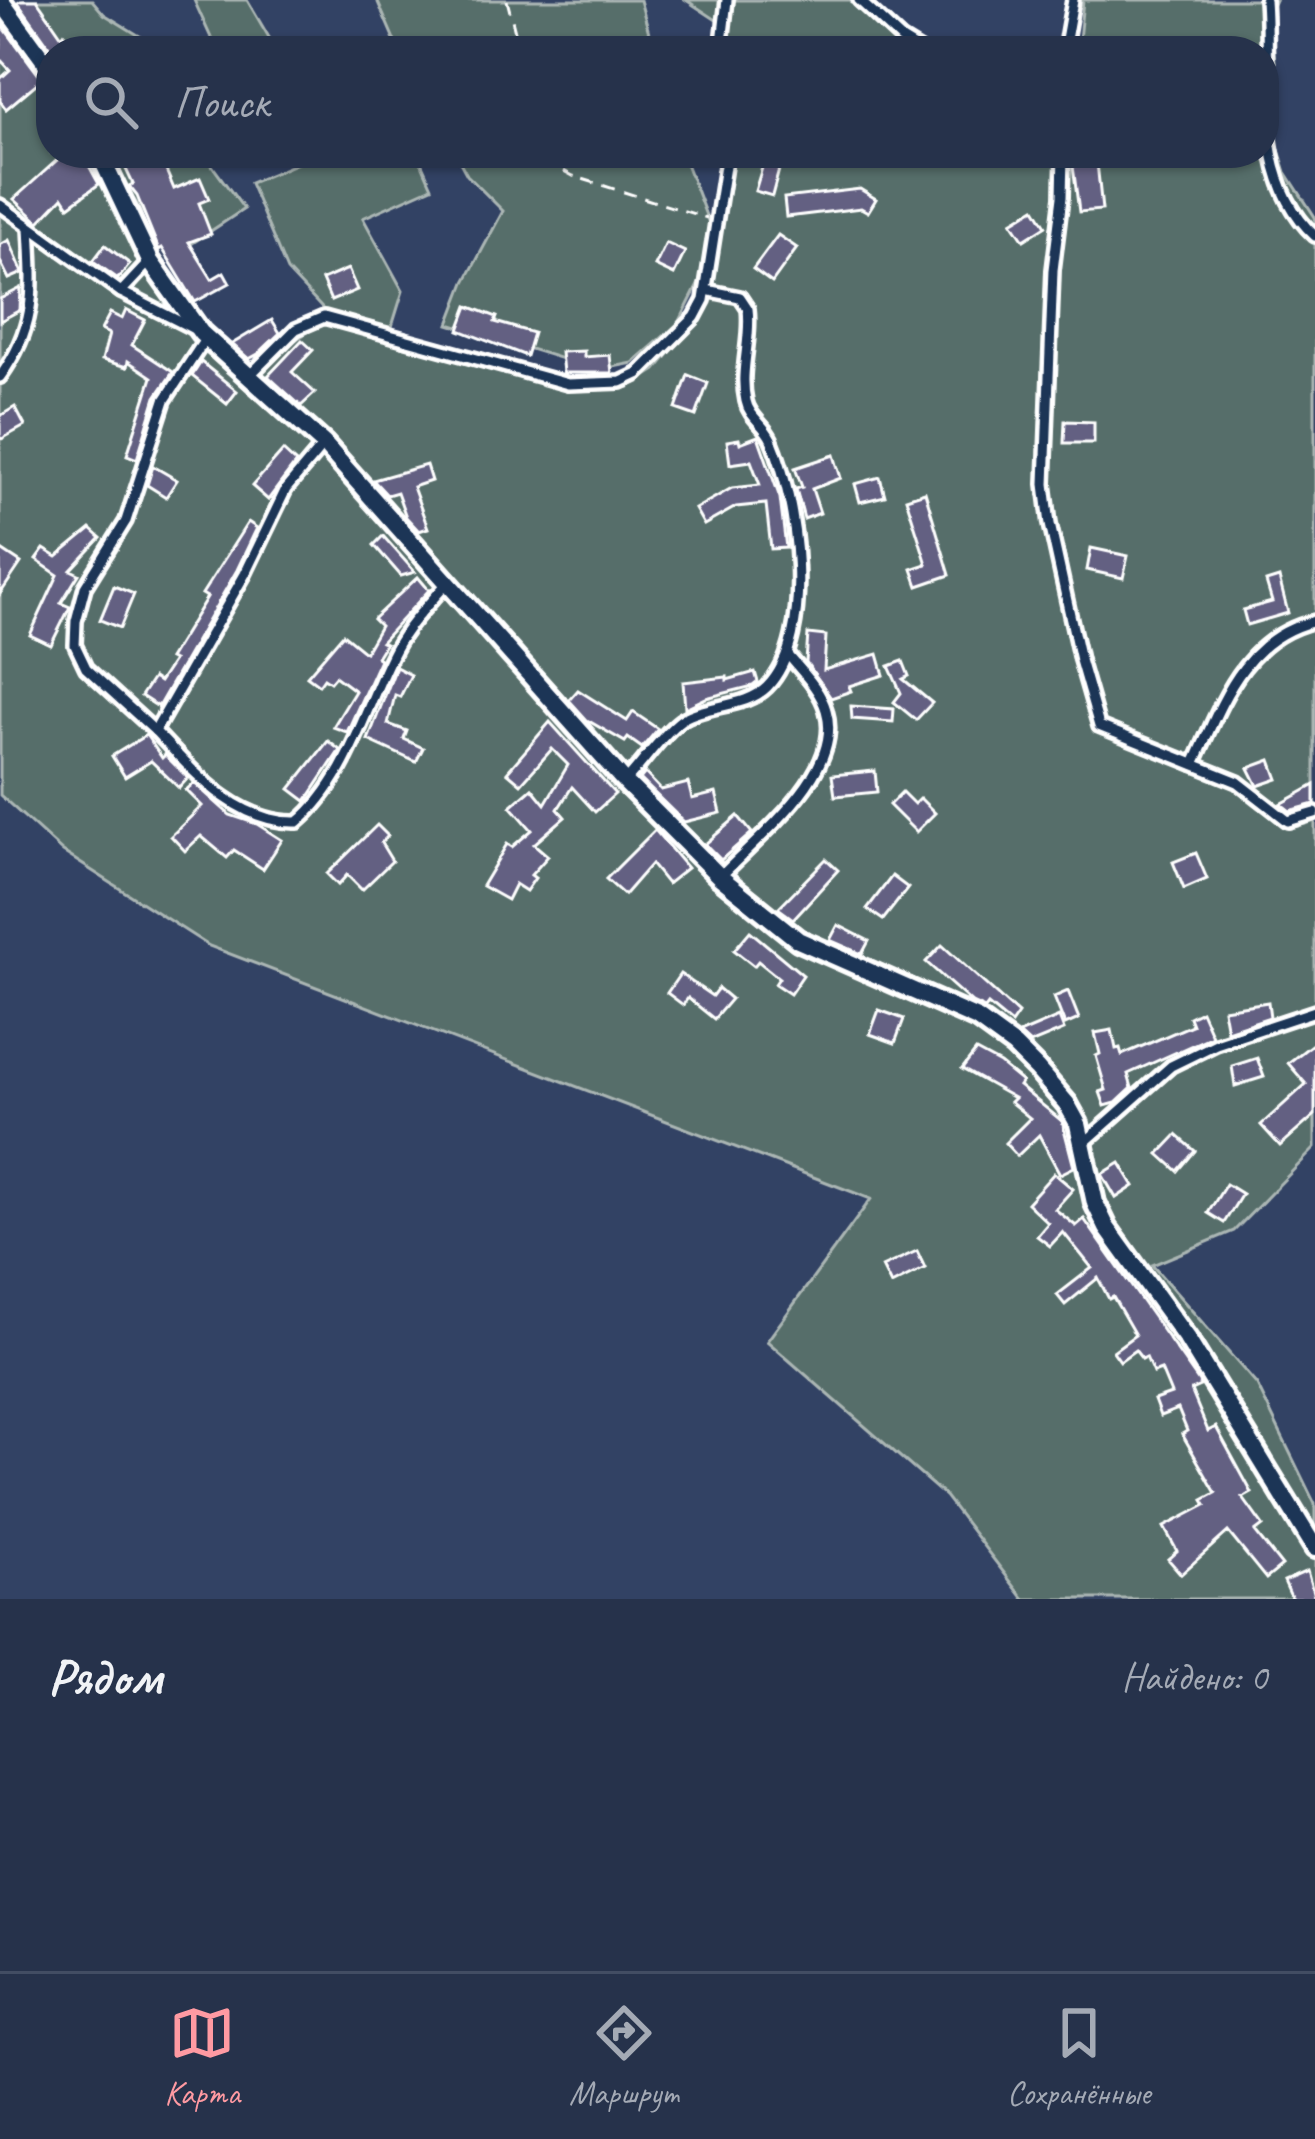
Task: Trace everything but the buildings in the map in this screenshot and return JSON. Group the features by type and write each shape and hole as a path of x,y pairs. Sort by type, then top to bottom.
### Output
{"street":[{"path":"0,0 36,49"},
{"path":"106,168 150,261 203,335 324,444 625,782 720,877 798,940 992,1028 1037,1069 1067,1104 1084,1143 1095,1203 1107,1228 1186,1340 1315,1548"}],"lane":[{"path":"723,36 727,0"},
{"path":"860,0 898,36"},
{"path":"1067,36 1073,0"},
{"path":"1265,0 1266,36"},
{"path":"1279,167 1298,218 1315,236"},
{"path":"248,376 296,329 324,317 560,382 621,382 638,374 695,317 706,290 725,168"},
{"path":"1062,168 1045,436 1050,524 1100,728 1238,782 1287,821 1315,813"},
{"path":"0,206 122,292 203,335 165,400 126,521 85,587 75,645 82,663 219,795 256,812 298,822 344,761 399,642 448,582"},
{"path":"0,376 15,356 31,316 30,227"},
{"path":"122,292 150,261"},
{"path":"625,782 677,723 764,691 789,656 797,614 794,535 782,470 769,434 748,411 744,394 748,309 740,297 706,290"},
{"path":"155,730 245,574 286,489 324,444"},
{"path":"1194,764 1254,652 1287,630 1315,621"},
{"path":"720,877 811,781 830,738 825,706 789,656"},
{"path":"1084,1143 1172,1066 1216,1044 1315,1012"}],"path":[{"path":"507,0 516,36"},
{"path":"561,168 573,176 716,222"}],"green space":[{"path":"25,0 92,0 104,14 140,36 48,36"},
{"path":"194,0 247,0 268,36 210,36"},
{"path":"377,0 640,0 650,36 393,36"},
{"path":"686,0 855,0 889,36 721,36 721,23"},
{"path":"1083,0 1275,0 1269,13 1272,36 1079,36"},
{"path":"0,5 36,54 36,168 103,168 170,292 252,382 288,345 333,320 287,271 250,183 286,168 424,168 432,187 363,218 403,291 390,333 574,390 629,387 656,370 702,313 714,259 723,168 1279,168 1279,150 1286,172 1315,217 1315,1148 1234,1231 1152,1265 1257,1385 1315,1504 1315,1599 1024,1599 945,1496 767,1341 871,1199 209,946 63,852 0,795"},
{"path":"119,168 214,168 244,209 173,256 128,191"},
{"path":"463,168 688,168 710,226 703,275 679,323 633,363 598,370 449,324 465,282 503,211"}]}
